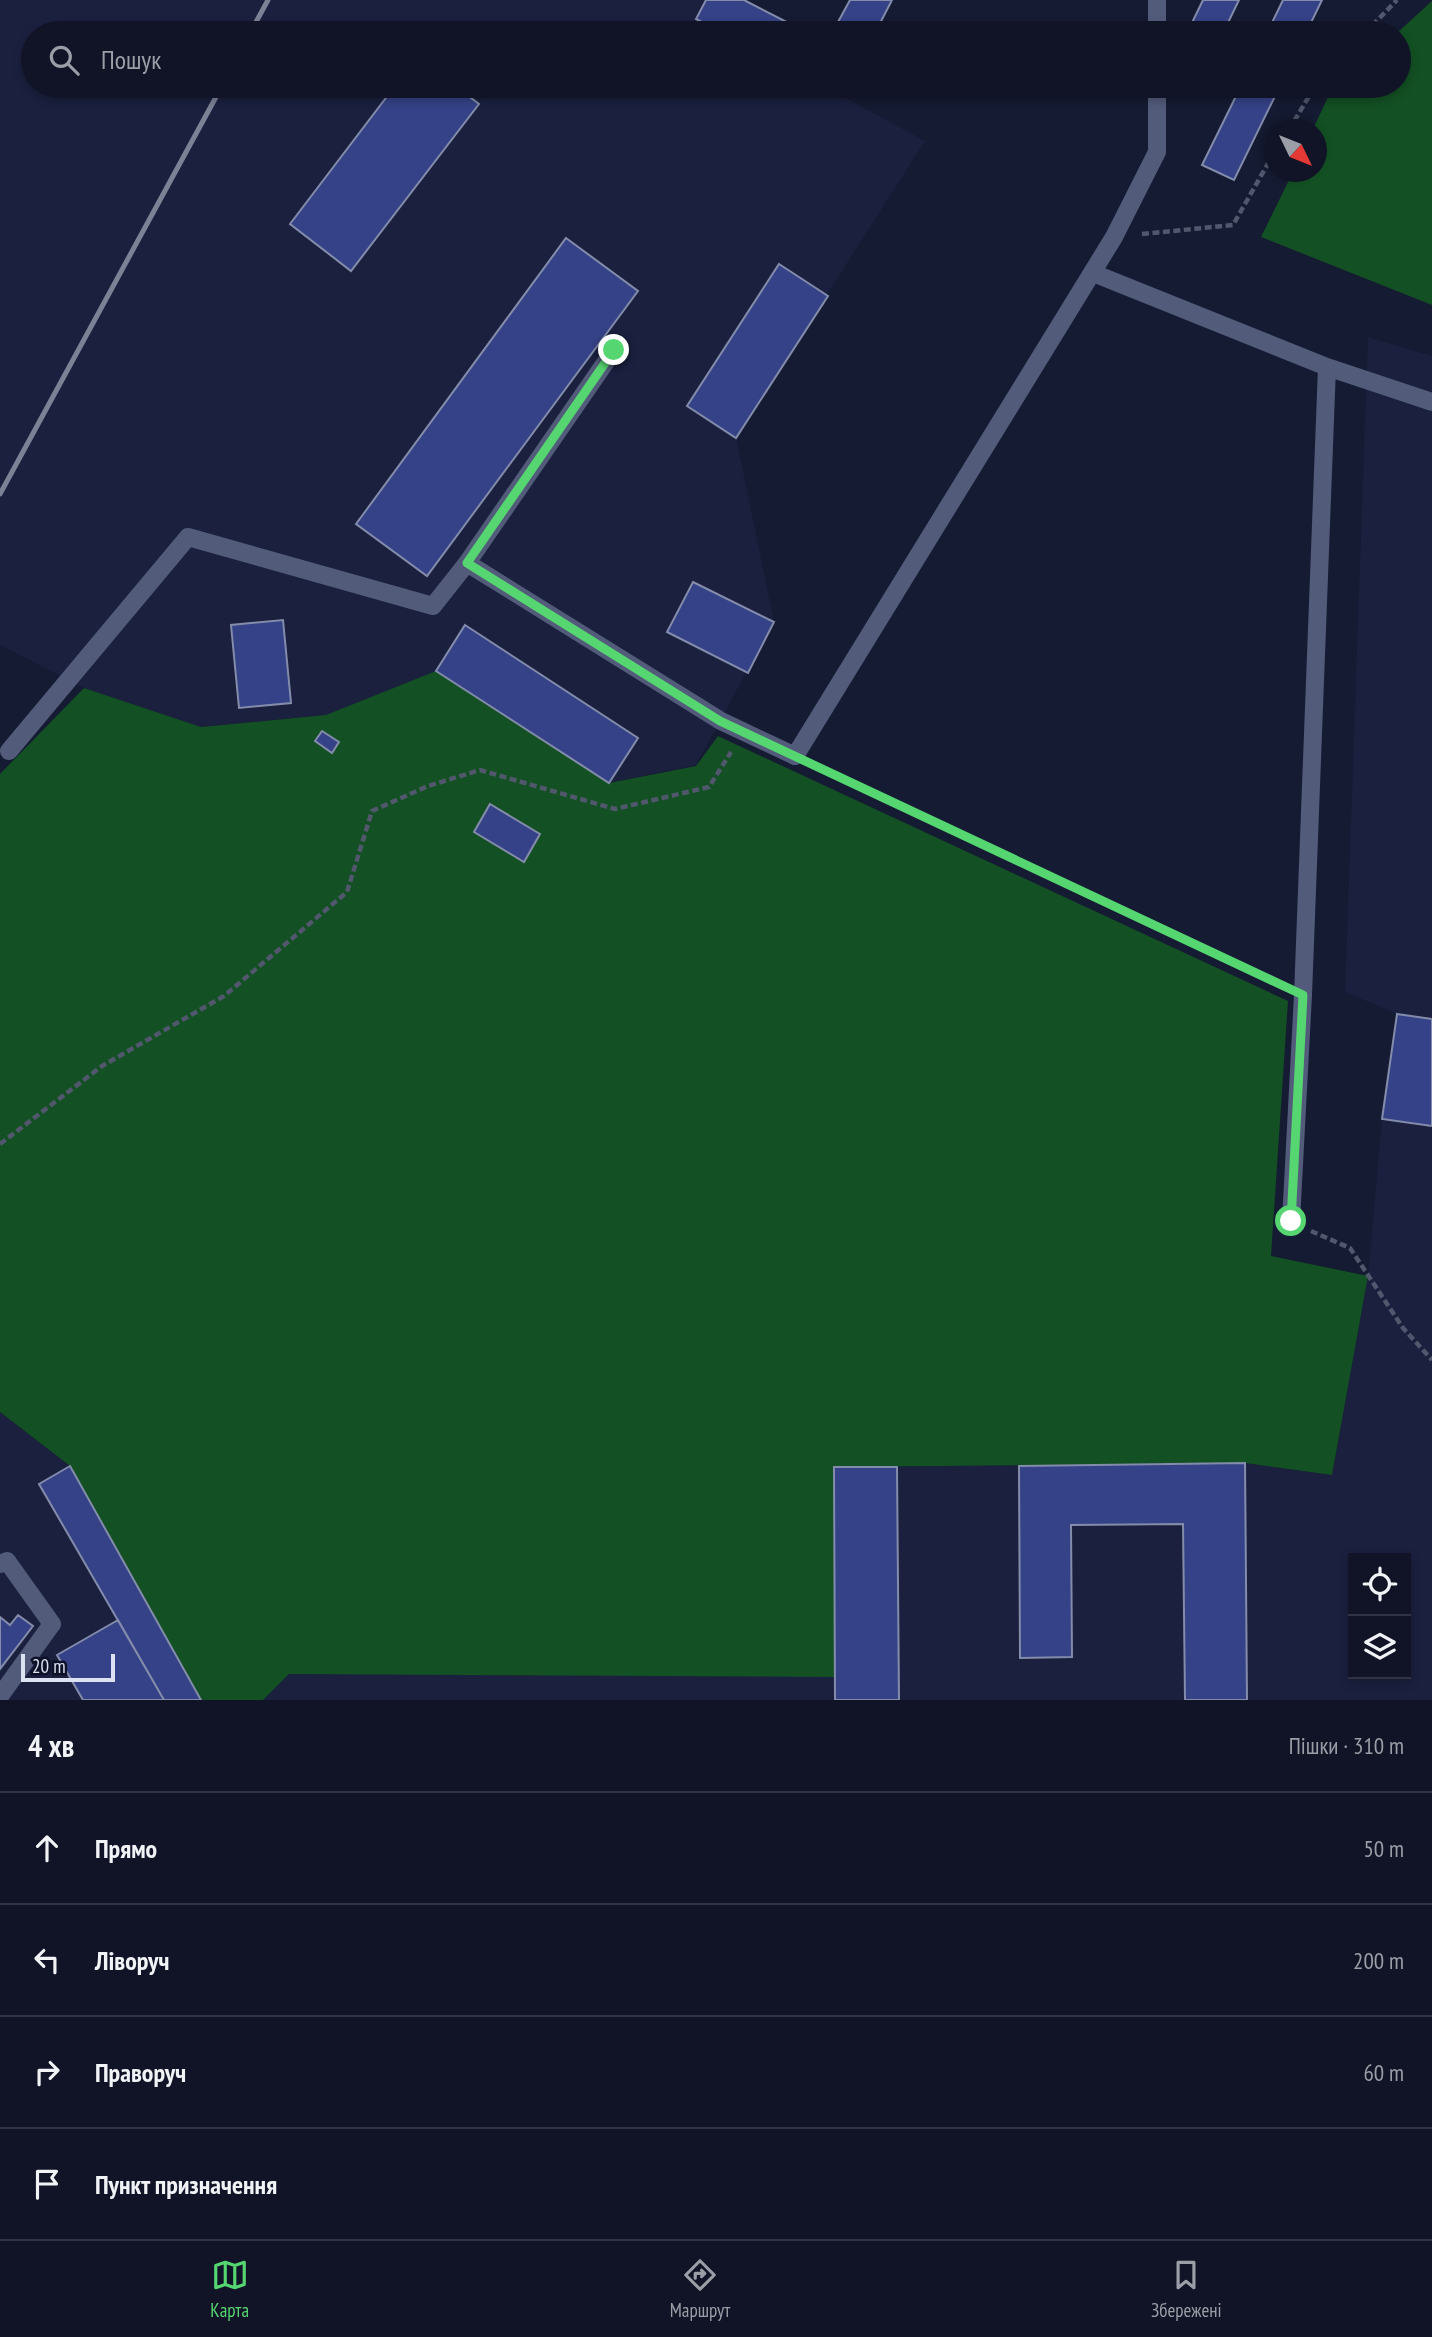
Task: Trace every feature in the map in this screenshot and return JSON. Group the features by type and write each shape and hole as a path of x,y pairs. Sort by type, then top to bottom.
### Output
{"lane":[{"path":"1157,0 1157,21"},
{"path":"467,563 743,732 795,757 1114,237 1157,152 1157,98"},
{"path":"1093,274 1326,367 1432,401"},
{"path":"9,751 188,537 433,606 467,563 614,350"},
{"path":"1291,1221 1303,995 1326,367"},
{"path":"0,1564 7,1561 52,1624 0,1696"}],"path":[{"path":"1377,21 1397,0"},
{"path":"1296,119 1308,98"},
{"path":"1114,237 1233,225 1264,172"},
{"path":"0,1144 102,1066 224,996 347,892 372,811 428,786 480,770 615,809 709,787 743,732"},
{"path":"795,757 1303,995"},
{"path":"1291,1221 1350,1248 1403,1328 1432,1360"}],"shaded area":[{"path":"0,0 706,0 696,19 700,21 21,21 21,98 846,98 925,141 736,437 774,622 696,765 609,783 436,671 326,715 201,727 84,688 0,645"},
{"path":"1368,337 1432,356 1432,1019 1397,1014 1345,992"},
{"path":"1382,1119 1432,1126 1432,1700 263,1700 289,1674 834,1467 1245,1463 1332,1475 1368,1276"},
{"path":"0,1412 70,1466 201,1700 0,1700"}],"green space":[{"path":"1432,1 1432,305 1261,237 1288,182 1327,182 1327,119 1318,119 1328,98 1411,98 1411,21"},
{"path":"436,671 609,783 696,766 718,736 1288,1001 1271,1256 1368,1276 1332,1475 1245,1463 835,1467 835,1677 289,1674 263,1700 201,1700 70,1466 0,1412 0,774 84,688 201,727 326,715"}],"building":[{"path":"706,0 744,0 785,21 700,21 696,19"},
{"path":"850,0 892,0 881,21 839,21"},
{"path":"1203,0 1239,0 1229,21 1193,21"},
{"path":"1283,0 1322,0 1312,21 1273,21"},
{"path":"386,98 471,98 479,104 351,271 290,224"},
{"path":"1235,98 1274,98 1234,180 1202,165"},
{"path":"566,238 638,291 427,576 356,524"},
{"path":"779,264 828,296 736,438 687,406"},
{"path":"693,582 774,622 748,673 667,632"},
{"path":"283,620 291,703 239,708 231,625"},
{"path":"465,625 638,738 609,783 436,671"},
{"path":"322,731 339,742 332,753 315,741"},
{"path":"490,804 540,834 524,862 474,832"},
{"path":"1397,1014 1432,1019 1432,1126 1382,1119"},
{"path":"1245,1463 1247,1700 1185,1700 1183,1524 1071,1525 1072,1657 1020,1658 1019,1466"},
{"path":"70,1466 201,1700 164,1700 39,1484"},
{"path":"834,1467 897,1467 899,1700 835,1700"},
{"path":"18,1615 33,1626 0,1669 0,1617 10,1625"},
{"path":"118,1620 164,1700 83,1700 57,1655"}],"railway":[{"path":"257,21 268,0"},
{"path":"0,494 215,98"}],"route":[{"path":"614,350 467,563 720,721 1303,995 1291,1221"}]}
